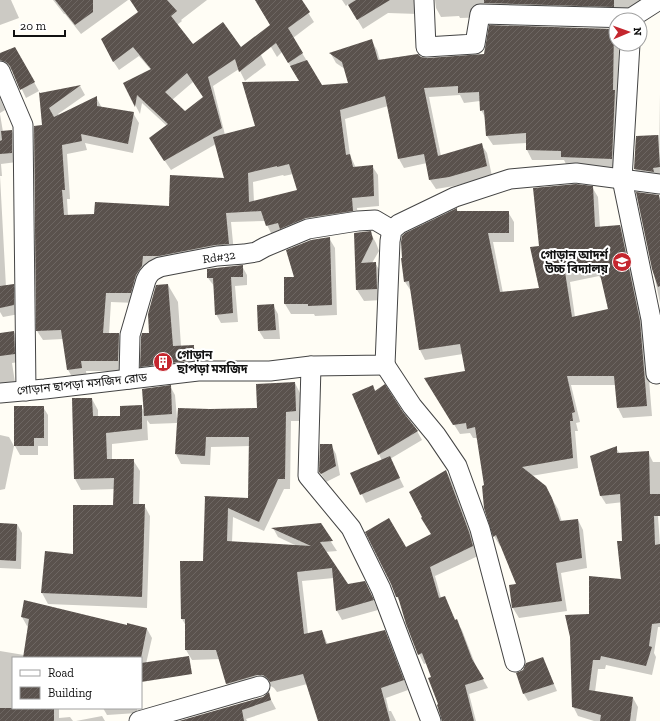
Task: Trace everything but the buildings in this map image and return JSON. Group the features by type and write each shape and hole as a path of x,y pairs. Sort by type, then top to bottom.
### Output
{"street":[{"path":"641,12 658,0"},
{"path":"424,6 426,47 475,44 480,14 608,18"},
{"path":"630,52 622,179 651,319 656,374"},
{"path":"0,71 23,125 26,391"},
{"path":"515,662 480,529 457,466 436,435 412,406 385,365 390,241 392,230 398,224 455,197 510,179 576,173 660,184"},
{"name":"Rd#32","path":"129,379 129,344 131,327 146,280 153,270 160,267 217,256 256,252 265,246 308,229 358,221 375,220 392,230"},
{"name":"গোড়ান ছাপড়া মসজিদ রোড","path":"0,393 198,371 270,371 311,366 385,365"},
{"path":"311,366 308,476 351,528 381,589 431,721"},
{"path":"138,721 260,686"}],"place":[{"name":"গোড়ান আদর্শ উচ্চ বিদ্যালয়","path":"622,262"},
{"name":"গোড়ান ছাপড়া মসজিদ","path":"163,362"}]}
